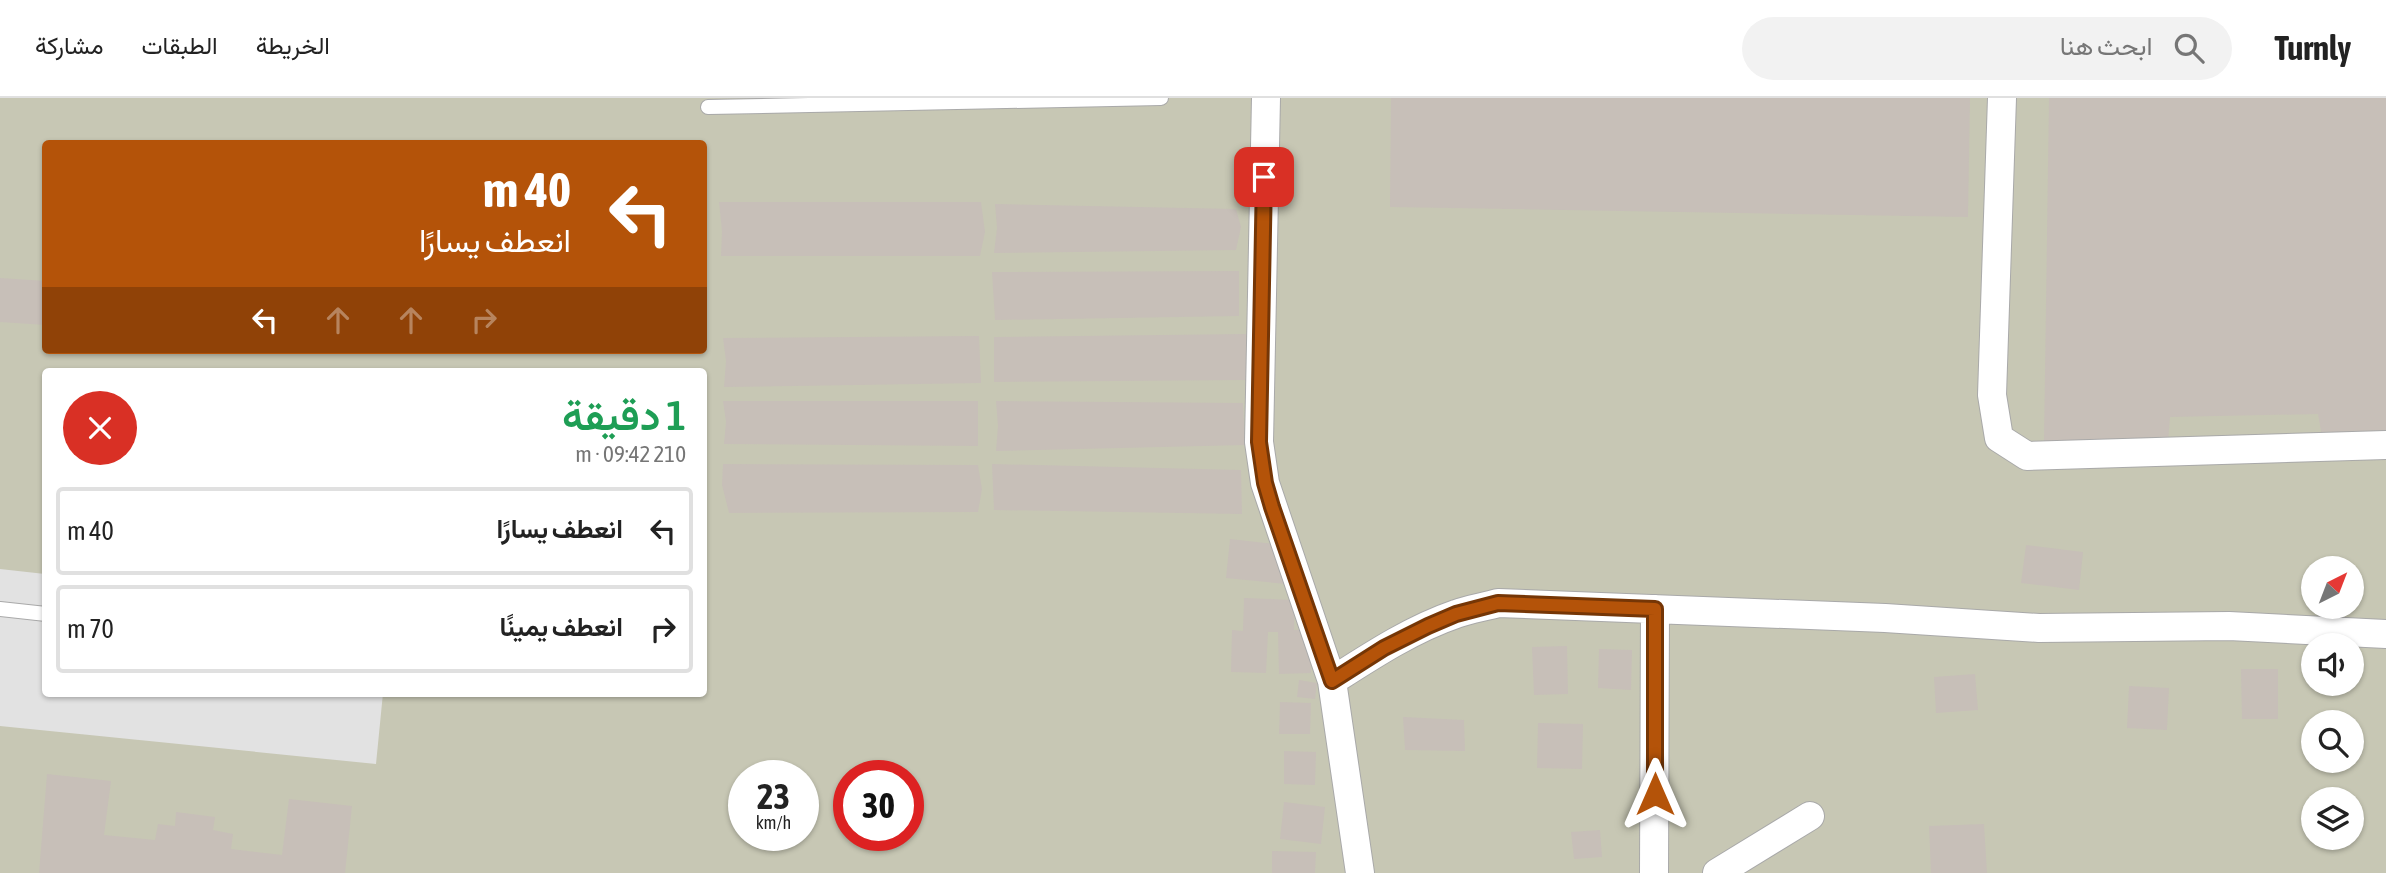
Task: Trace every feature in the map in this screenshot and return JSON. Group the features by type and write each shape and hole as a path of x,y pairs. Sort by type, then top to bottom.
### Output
{"street":[{"path":"1266,98 1259,442 1265,483 1272,507 1332,681 1360,873"},
{"path":"2002,98 1992,394 1999,438 2026,456 2386,445"},
{"path":"1332,681 1384,648 1428,626 1456,614 1498,603 2039,628 2229,626 2386,634"},
{"path":"1654,873 1655,609"},
{"path":"1717,873 1810,816"}],"lane":[{"path":"708,107 1160,98"},
{"path":"0,609 42,614"}],"shaded area":[{"path":"0,98 2386,98 2386,873 0,873"},
{"path":"0,569 42,574 42,697 383,697 376,764 0,726"}],"building":[{"path":"1391,98 1970,98 1968,217 1390,207"},
{"path":"2049,98 2386,98 2386,437 2323,442 2318,414 2170,417 2168,442 2044,441"},
{"path":"719,202 981,202 985,232 980,256 721,256"},
{"path":"995,204 1236,209 1241,227 1236,250 994,253 997,228"},
{"path":"1239,271 1239,316 995,320 992,272"},
{"path":"0,278 42,281 42,325 0,322"},
{"path":"1246,334 1247,380 994,382 994,337"},
{"path":"979,336 981,383 724,387 726,361 723,338"},
{"path":"723,401 978,401 978,446 724,444 726,422"},
{"path":"996,401 1243,403 1245,445 996,451"},
{"path":"723,464 978,465 982,489 978,512 729,513 722,485"},
{"path":"992,464 1241,470 1242,514 994,510"},
{"path":"1230,539 1291,546 1286,584 1226,578"},
{"path":"2026,545 2083,552 2079,590 2021,583"},
{"path":"1244,598 1295,600 1294,630 1309,629 1311,673 1279,674 1278,632 1268,632 1266,673 1231,672 1232,630 1243,631"},
{"path":"1567,646 1568,694 1534,695 1532,647"},
{"path":"1599,649 1632,650 1631,690 1598,688"},
{"path":"2241,669 2278,669 2278,719 2242,719"},
{"path":"1975,674 1978,710 1936,713 1934,677"},
{"path":"1299,680 1317,683 1315,699 1297,697"},
{"path":"2129,686 2169,688 2167,730 2127,728"},
{"path":"1280,702 1311,703 1310,734 1279,734"},
{"path":"1403,717 1464,720 1465,751 1405,750"},
{"path":"1538,723 1583,724 1582,769 1537,768"},
{"path":"1284,751 1316,752 1315,785 1284,784"},
{"path":"47,774 111,781 104,835 155,840 158,824 175,826 176,812 215,817 213,830 233,834 231,849 282,855 289,799 352,806 345,873 39,873"},
{"path":"1284,802 1325,807 1321,844 1280,839"},
{"path":"1984,824 1987,873 1931,873 1929,826"},
{"path":"1600,830 1602,857 1574,859 1571,832"},
{"path":"1272,851 1316,852 1315,873 1272,873"}],"route":[{"path":"1264,177 1259,442 1265,483 1272,507 1332,681 1384,648 1428,626 1456,614 1498,603 1655,609 1655,794"}]}
